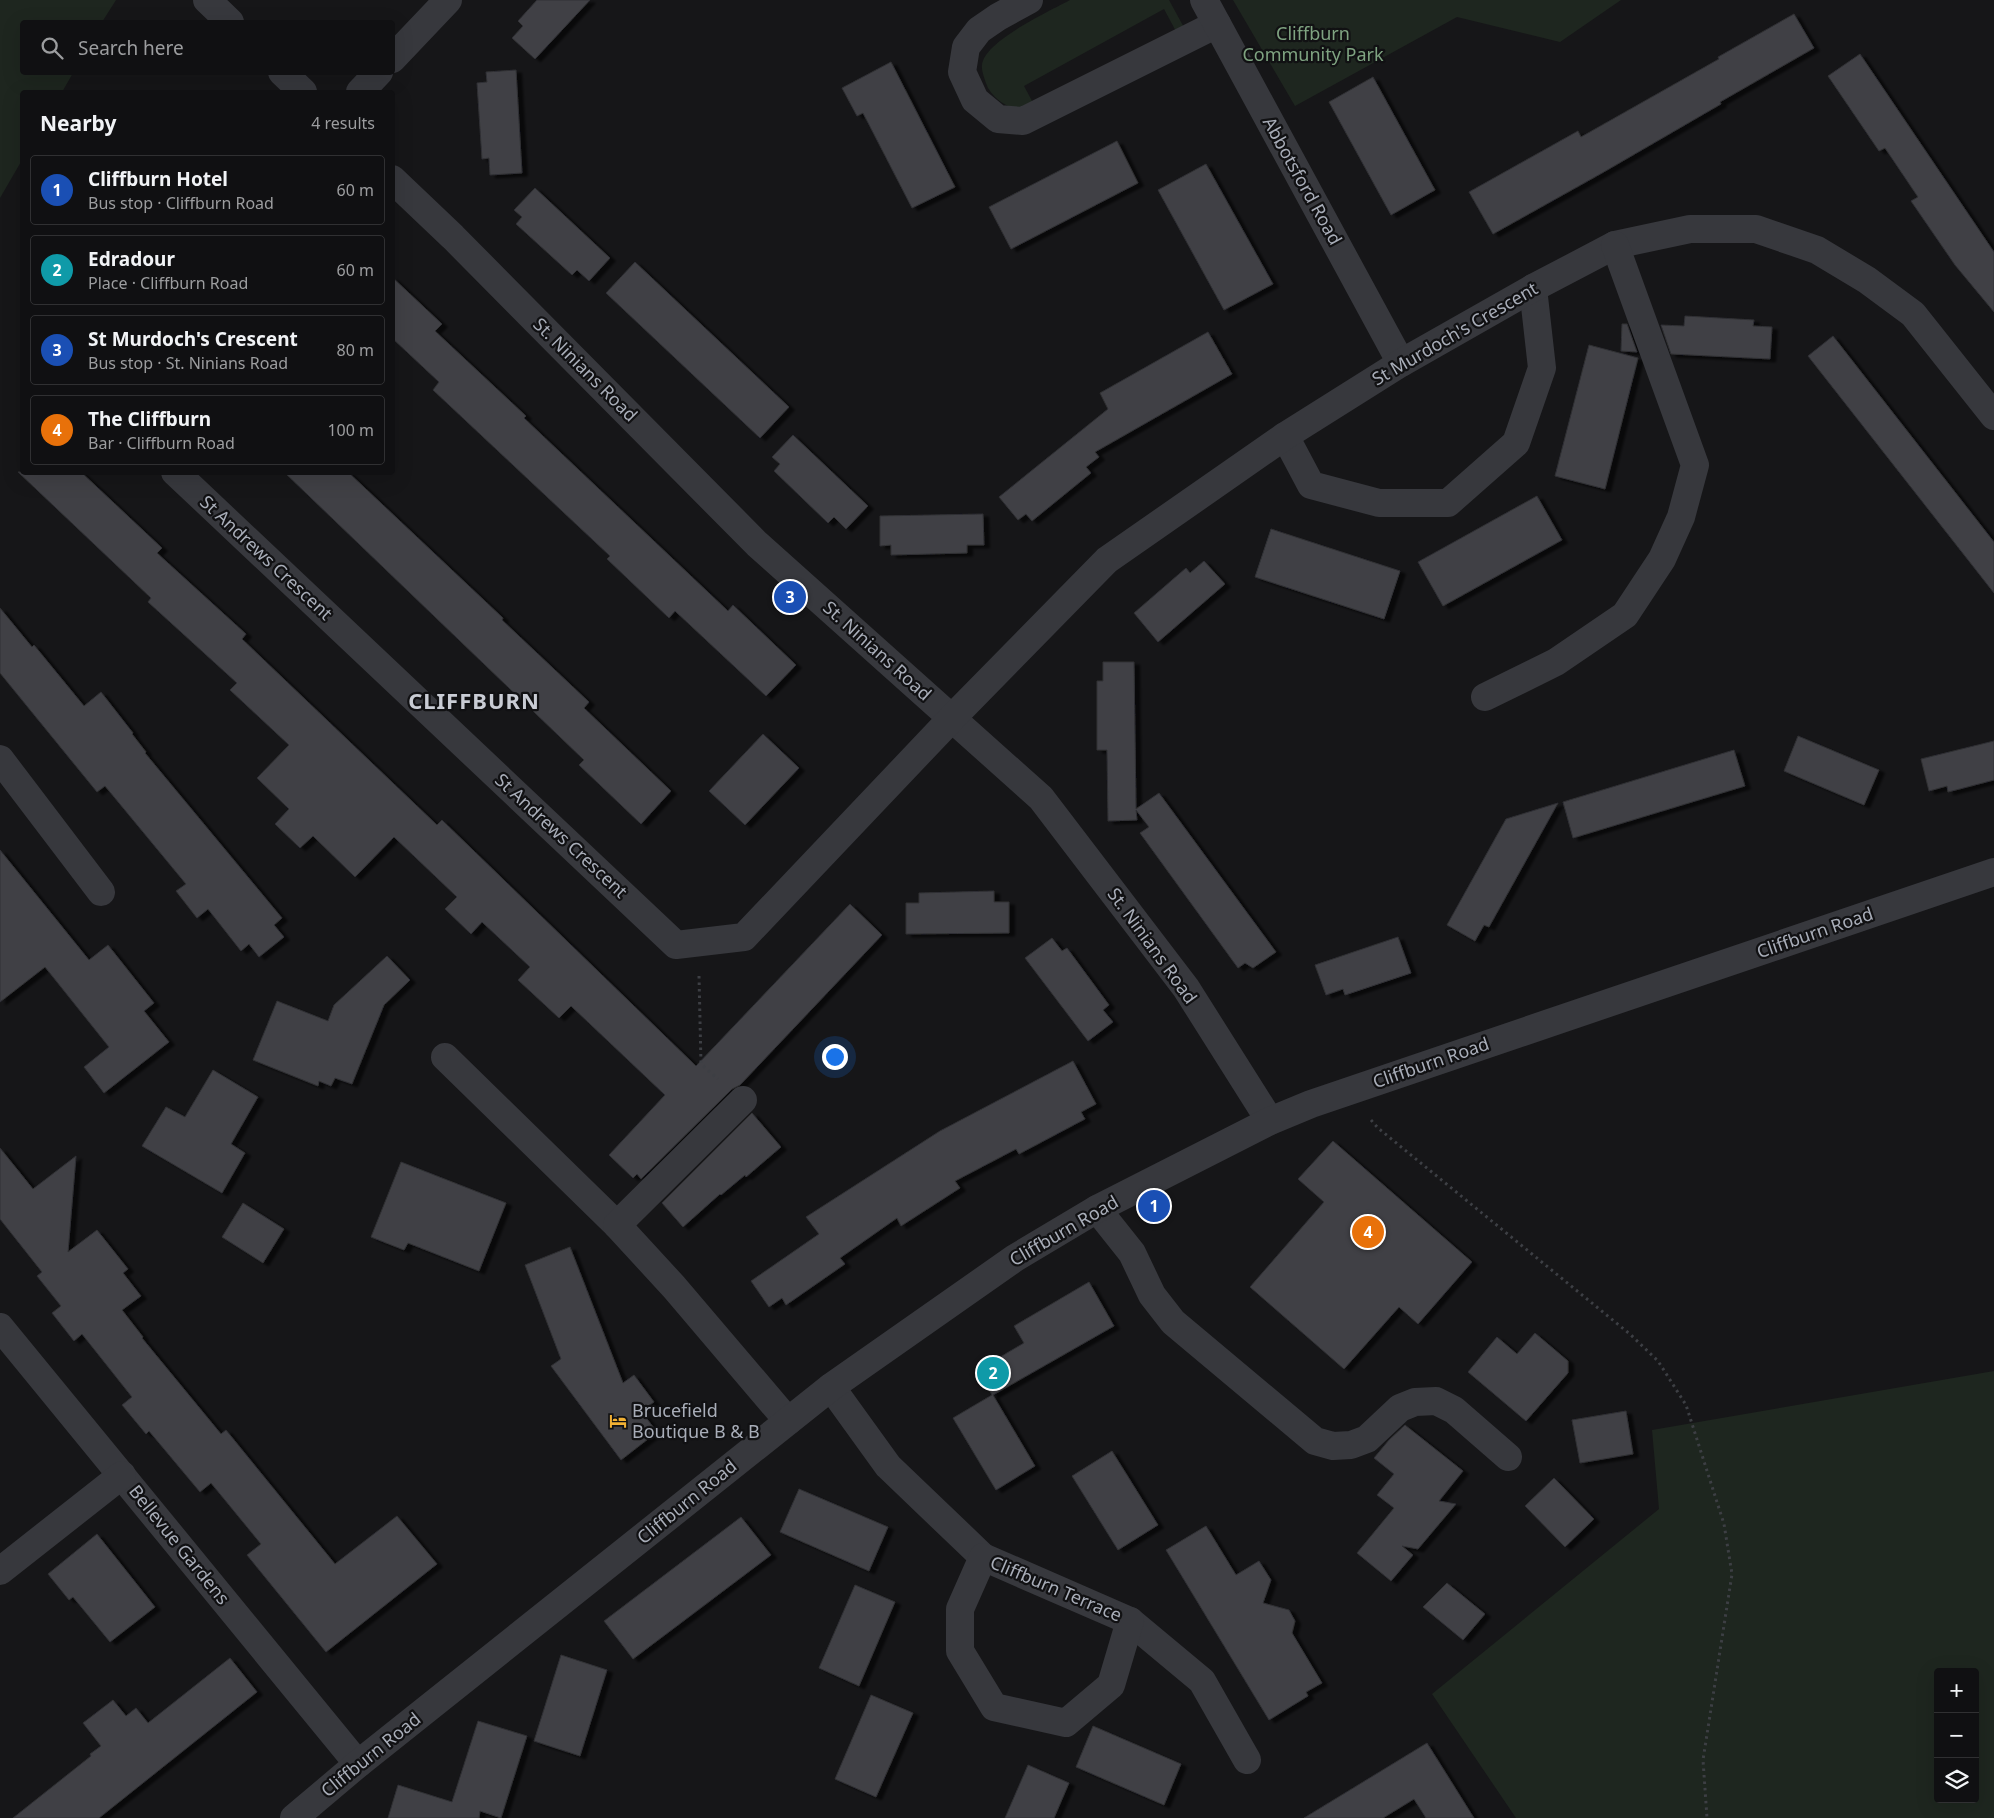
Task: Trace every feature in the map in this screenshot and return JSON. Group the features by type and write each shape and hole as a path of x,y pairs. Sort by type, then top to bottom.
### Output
{"street":[{"path":"207,0 228,20"},
{"path":"395,56 448,0"},
{"path":"1029,0 979,30 966,47 962,72 975,100 998,119 1023,121 1030,118 1217,24"},
{"name":"Abbotsford Road","path":"1204,0 1401,363"},
{"path":"285,75 301,90"},
{"path":"362,90 376,75"},
{"name":"St. Ninians Road","path":"395,182 460,244 757,544 1041,798 1186,988 1270,1121"},
{"name":"St Murdoch's Crescent","path":"952,718 1107,560 1285,436 1401,363 1533,288 1615,245 1690,229 1756,229 1817,250 1867,280 1913,314 1994,416"},
{"path":"1485,697 1556,662 1625,615 1662,559 1681,517 1695,465 1615,245"},
{"path":"1285,436 1312,485 1380,503 1448,503 1516,443 1542,368 1533,288"},
{"name":"St Andrews Crescent","path":"178,475 676,945 744,937 952,718"},
{"path":"0,759 101,892"},
{"name":"Cliffburn Road","path":"294,1818 358,1764 831,1387 1015,1258 1097,1209 1270,1121 1311,1104 1994,872"},
{"path":"445,1058 617,1225 674,1287 788,1421"},
{"path":"617,1225 743,1100"},
{"path":"1097,1209 1132,1253 1152,1295 1173,1322 1315,1440 1333,1446 1351,1445 1367,1439 1400,1408 1415,1402 1436,1401 1454,1410 1508,1457"},
{"name":"Bellevue Gardens","path":"0,1327 358,1764"},
{"name":"Cliffburn Terrace","path":"831,1387 888,1466 982,1557 1130,1621 1202,1681 1247,1760"},
{"path":"0,1571 122,1475"},
{"name":"Cliffburn Terrace","path":"982,1557 960,1609 960,1651 994,1707 1066,1723 1111,1685 1130,1621"}],"path":[{"path":"698,942 701,1064 743,1100"},
{"path":"1349,1091 1378,1128 1631,1334 1658,1361 1686,1405 1724,1524 1732,1574 1704,1760 1707,1818"}],"green space":[{"path":"0,0 116,0 103,20 20,20 20,75 72,75 63,90 20,90 20,163 0,198"},
{"path":"1070,0 1169,0 1187,33 1179,37 1164,9 1024,86 1038,112 1016,109 1003,103 993,94 986,83 982,65 986,56 1005,37"},
{"name":"Cliffburn Community Park","path":"1233,0 1621,0 1560,42 1457,17 1295,106"},
{"path":"1994,1371 1994,1818 1516,1818 1432,1694 1659,1509 1652,1430"}],"building":[{"path":"537,0 590,0 535,59 512,38 523,26 518,21"},
{"path":"1794,14 1814,48 1602,173 1493,234 1469,192 1578,131 1581,137"},
{"path":"1860,54 1994,252 1994,312 1955,265 1911,201 1918,197 1885,148 1879,151 1828,76"},
{"path":"891,62 955,187 912,208 863,113 857,116 842,88"},
{"path":"516,70 522,173 490,175 489,158 482,159 477,83 487,82 486,72"},
{"path":"1373,77 1435,190 1391,215 1329,102"},
{"path":"1117,141 1138,183 1011,249 989,207"},
{"path":"1206,164 1273,284 1224,310 1158,190"},
{"path":"535,188 610,258 589,281 577,270 572,275 516,224 522,217 514,210"},
{"path":"635,262 789,407 760,438 606,293"},
{"path":"395,280 442,324 435,331 526,416 524,418 728,611 733,605 796,665 766,696 675,611 669,618 607,559 610,556 433,390 439,382 395,341"},
{"path":"1685,316 1754,320 1753,326 1772,327 1770,359 1671,354 1661,325 1684,326"},
{"path":"1622,324 1627,324 1637,352 1621,351"},
{"path":"1208,332 1232,374 1095,452 1099,457 1086,467 1091,473 1032,521 1026,514 1018,520 999,497 1108,409 1100,393"},
{"path":"1833,336 1994,542 1994,593 1808,356"},
{"path":"1589,345 1638,358 1605,489 1555,476"},
{"path":"793,435 868,506 846,529 834,517 828,523 774,471 780,464 772,457"},
{"path":"21,475 84,475 162,548 157,553 246,634 242,639 437,825 442,820 696,1066 850,904 882,935 740,1085 732,1089 641,1179 637,1174 633,1178 609,1155 665,1095 571,1006 559,1018 518,980 530,967 482,922 471,934 445,909 457,897 394,837 355,877 313,836 300,848 275,824 289,809 257,778 289,745 230,690 237,683 148,602 151,598"},
{"path":"287,475 351,475 589,702 584,708 671,791 641,824 579,765 584,760"},
{"path":"1537,496 1562,540 1443,606 1418,562"},
{"path":"983,514 984,545 967,545 967,553 891,555 891,545 880,546 880,516"},
{"path":"1271,529 1400,571 1384,619 1255,577"},
{"path":"1204,561 1225,584 1158,642 1134,613 1186,568 1190,573"},
{"path":"0,608 32,647 34,645 84,706 101,692 133,733 145,753 282,918 274,925 284,937 259,957 249,944 241,951 208,909 197,918 176,891 186,884 105,786 97,792 0,673"},
{"path":"1103,662 1134,662 1136,809 1159,793 1276,952 1253,968 1245,963 1238,968 1140,833 1149,827 1136,810 1137,820 1108,821 1107,750 1097,750 1097,681 1103,681"},
{"path":"763,734 799,768 745,825 709,791"},
{"path":"1798,736 1879,770 1864,805 1784,771"},
{"path":"1994,741 1994,780 1948,792 1947,786 1929,791 1921,759"},
{"path":"1734,750 1745,786 1573,838 1563,802"},
{"path":"1558,803 1489,927 1484,925 1475,941 1447,925 1506,819"},
{"path":"0,850 89,960 108,945 154,1003 144,1011 169,1042 104,1093 84,1067 109,1047 45,967 0,1002"},
{"path":"994,891 994,902 1009,902 1009,933 906,934 906,903 919,903 919,893"},
{"path":"1398,937 1411,973 1345,995 1343,989 1326,995 1315,965"},
{"path":"1052,938 1062,951 1067,948 1109,1005 1103,1010 1113,1022 1088,1041 1025,958"},
{"path":"387,956 410,980 384,1005 352,1084 335,1078 331,1086 319,1081 318,1086 253,1060 277,1001 328,1021 334,1005"},
{"path":"1073,1061 1096,1104 1081,1112 1085,1119 1019,1154 1016,1149 955,1181 960,1188 901,1226 897,1218 840,1258 845,1264 786,1305 782,1298 769,1307 751,1281 819,1234 806,1217 940,1131"},
{"path":"213,1070 258,1097 231,1144 245,1153 222,1193 142,1146 166,1107 185,1117"},
{"path":"752,1113 781,1147 746,1177 745,1175 720,1194 683,1227 662,1203"},
{"path":"1333,1141 1472,1262 1418,1324 1399,1307 1344,1369 1250,1287 1324,1202 1298,1179"},
{"path":"0,1148 33,1189 76,1156 68,1252 97,1230 128,1269 123,1273 141,1296 122,1310 142,1338 221,1434 226,1430 335,1564 397,1516 437,1564 326,1652 247,1555 261,1544 211,1483 200,1492 149,1431 146,1434 122,1405 132,1397 82,1334 74,1341 52,1313 61,1306 37,1276 42,1272 0,1219"},
{"path":"401,1162 506,1203 479,1271 408,1243 404,1250 371,1237"},
{"path":"243,1203 284,1229 263,1263 222,1237"},
{"path":"570,1247 623,1383 634,1375 654,1402 641,1411 657,1432 621,1460 551,1366 561,1359 525,1265"},
{"path":"1089,1282 1114,1326 993,1395 1035,1466 996,1490 953,1418 992,1395 978,1370 1024,1343 1014,1326"},
{"path":"1535,1333 1568,1361 1568,1373 1526,1421 1468,1372 1497,1337 1517,1354"},
{"path":"1626,1411 1633,1454 1580,1463 1572,1420"},
{"path":"1405,1425 1463,1471 1439,1501 1456,1504 1418,1549 1402,1546 1413,1555 1391,1581 1357,1553 1394,1508 1377,1495 1394,1474 1374,1458"},
{"path":"1112,1451 1158,1525 1118,1550 1072,1476"},
{"path":"1554,1478 1594,1519 1565,1547 1525,1506"},
{"path":"799,1489 888,1527 869,1571 780,1532"},
{"path":"741,1517 771,1555 633,1659 604,1621"},
{"path":"1206,1526 1236,1575 1259,1561 1271,1580 1263,1603 1289,1610 1295,1621 1292,1633 1322,1683 1306,1692 1308,1696 1269,1720 1166,1550"},
{"path":"97,1534 155,1607 110,1642 73,1597 69,1600 48,1574"},
{"path":"1447,1583 1485,1614 1463,1640 1423,1607"},
{"path":"855,1585 895,1602 859,1686 819,1668"},
{"path":"561,1655 607,1670 580,1756 534,1741"},
{"path":"230,1658 257,1692 99,1818 13,1818 101,1746 83,1723 113,1700 126,1716 136,1708 148,1723"},
{"path":"871,1695 913,1713 876,1797 835,1779"},
{"path":"478,1721 527,1736 501,1818 480,1811 479,1818 388,1818 398,1785 452,1802"},
{"path":"1093,1726 1181,1764 1164,1805 1076,1767"},
{"path":"1427,1743 1474,1818 1426,1818 1414,1799 1383,1818 1304,1818"},
{"path":"1028,1765 1069,1783 1054,1818 1005,1818"}],"place":[{"name":"St Murdoch's Crescent","path":"790,597"},
{"name":"Cliffburn Hotel","path":"1154,1206"},
{"name":"The Cliffburn","path":"1368,1232"},
{"name":"Edradour","path":"993,1373"},
{"name":"Brucefield Boutique B & B","path":"618,1421"}],"district":[{"name":"CLIFFBURN","path":"474,701"}]}
